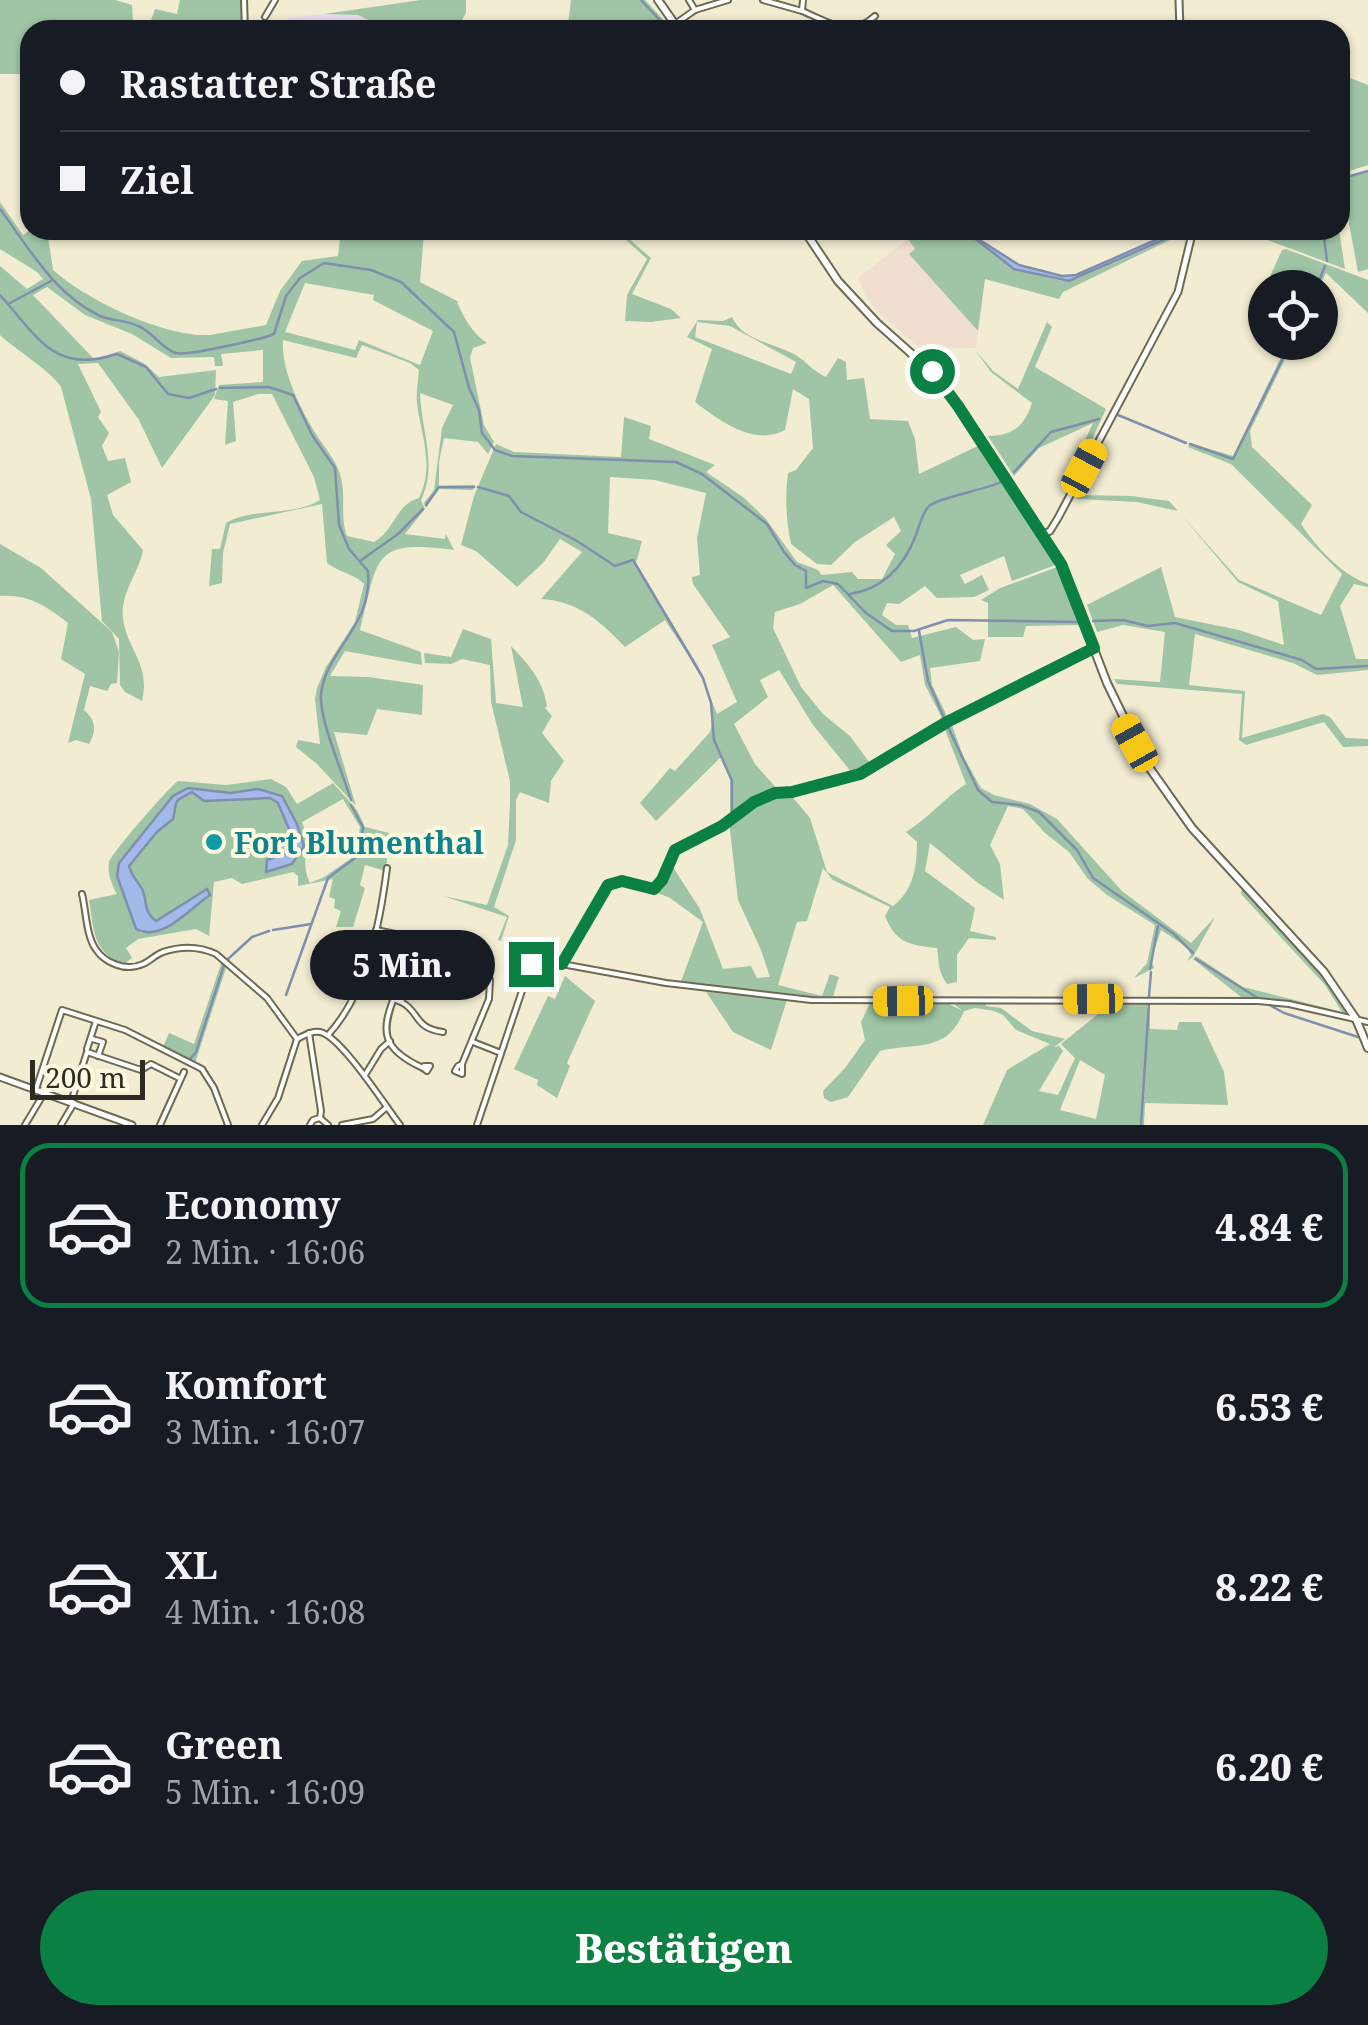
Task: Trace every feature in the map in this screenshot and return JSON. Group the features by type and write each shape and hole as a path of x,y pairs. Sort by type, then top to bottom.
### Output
{"main road":[{"path":"810,240 865,311 944,386 1061,564 1124,722 1172,802 1324,972 1356,1019 1368,1048"}],"street":[{"path":"265,17 274,0"},
{"path":"689,0 696,10"},
{"path":"685,20 713,2 728,0"},
{"path":"762,0 788,3 826,20"},
{"path":"802,12 803,0"},
{"path":"870,20 874,16"},
{"path":"1042,536 1058,518 1178,292 1191,240"},
{"path":"562,964 608,885 622,881 654,889 675,850 722,826 754,802 775,793 860,774 947,722 1094,648"},
{"path":"328,1035 340,1021 360,977 376,930 388,868"},
{"path":"82,894 93,944 108,960 125,968 136,967 160,953 193,948 216,954 267,998 297,1040"},
{"path":"376,930 410,937"},
{"path":"476,1125 531,964 540,960 684,986 811,1000 1258,1001 1368,1022"},
{"path":"416,962 416,981"},
{"path":"402,999 408,985 416,981 457,995 460,970"},
{"path":"360,977 402,999 420,1024 442,1032"},
{"path":"462,1064 488,999 490,980"},
{"path":"395,996 384,1024 390,1041 402,1058 422,1068"},
{"path":"36,1089 62,1010 141,1037 202,1069 228,1125"},
{"path":"61,1125 72,1102 96,1020"},
{"path":"309,1033 320,1118 328,1125"},
{"path":"262,1125 278,1098 297,1040 309,1033 328,1035 365,1075 400,1125"},
{"path":"91,1038 103,1042 98,1056"},
{"path":"365,1075 390,1041"},
{"path":"472,1041 501,1054"},
{"path":"87,1052 141,1070 151,1064 180,1078"},
{"path":"160,1125 184,1072"},
{"path":"4,1078 131,1125"},
{"path":"25,1125 44,1092"},
{"path":"342,1125 373,1119 388,1107"},
{"path":"310,1125 320,1118"}],"shaded area":[{"path":"324,14 358,15 369,20 288,20"},
{"path":"909,240 915,249 910,255 978,331 976,348 919,348 877,311 858,278"}],"green space":[{"path":"0,0 115,0 132,5 133,20 20,20 20,74 0,74"},
{"path":"180,0 242,0 242,20 151,20 155,9 177,14"},
{"path":"421,0 466,0 462,20 369,20 358,15 324,14"},
{"path":"571,0 645,0 664,20 568,20"},
{"path":"1350,78 1368,85 1368,165 1350,171"},
{"path":"1368,172 1368,269 1358,272 1350,229 1350,177"},
{"path":"0,202 20,231 20,240 48,240 53,270 83,292 120,312 197,335 266,325 280,291 302,261 338,256 340,240 423,240 420,282 459,302 469,325 487,343 473,348 470,358 484,425 494,442 488,454 478,442 444,438 439,486 475,485 473,490 439,489 426,508 424,503 434,490 442,428 453,405 420,393 428,461 426,487 421,500 425,509 405,534 445,539 446,534 454,550 427,547 392,551 376,570 360,630 421,652 422,665 345,651 330,676 423,685 422,715 377,709 367,735 334,732 356,806 296,747 298,740 320,744 317,688 355,622 364,584 327,563 322,504 230,524 223,553 222,583 209,586 212,549 220,549 226,523 249,515 298,509 320,500 314,477 272,394 233,402 236,441 225,445 228,401 214,399 219,385 263,382 263,350 221,354 223,366 215,366 214,357 171,358 132,334 85,315 47,287 33,295 94,359 120,351 145,364 159,377 216,370 215,395 162,468 139,420 98,363 78,364 101,412 98,417 109,433 102,446 108,461 125,458 131,482 107,495 113,515 143,550 123,609 125,629 141,666 142,701 120,685 119,639 102,621 91,499 61,387 0,335 0,266 27,289 43,279 0,249","holes":["305,283 374,295 373,300 433,331 420,365 359,340 355,350 285,332","283,340 356,358 362,345 419,370 417,403 426,451 424,486 419,498 405,506 374,542 347,536 340,474 293,389"]},
{"path":"626,240 651,258 632,294 671,309 681,318 625,321 627,295 647,259"},
{"path":"909,240 977,240 1014,269 1062,281 1077,279 1170,240 1063,292 1059,299 985,279 978,331 909,254 915,249"},
{"path":"1268,240 1341,240 1345,269"},
{"path":"1282,250 1368,280 1368,313 1338,284 1338,270 1273,270"},
{"path":"732,317 744,332 792,353 826,377 838,358 846,362 847,380 864,378 870,419 908,421 915,439 919,474 980,445 1056,561 1053,566 1012,581 1004,556 960,575 965,584 982,575 989,590 974,597 937,598 925,586 899,604 887,603 882,615 896,625 908,625 912,638 956,627 973,640 985,639 980,661 930,668 932,685 947,716 942,718 925,685 920,655 901,662 833,585 800,604 775,612 773,628 801,687 823,714 850,736 872,766 853,774 813,725 779,670 760,680 768,697 734,724 755,764 779,791 752,798 730,819 730,779 721,757 656,821 640,803 670,768 675,771 710,732 712,717 706,687 665,620 625,647 588,614 541,599 582,552 560,539 543,563 517,587 476,551 461,545 474,496 496,444 514,452 621,457 624,417 651,426 649,439 715,465 706,472 743,497 766,519 797,562 822,575 852,572 858,579 882,579 895,554 886,545 901,531 894,517 855,542 831,565 817,564 791,544 786,508 788,473 796,470 813,448 809,399 793,389 785,430 761,435 737,429 695,402 712,349 687,337 698,320 723,321","holes":["697,322 730,326 796,362 791,374 695,337","610,477 655,480 706,493 697,538 700,575 692,577 693,584 730,637 712,645 737,702 717,714 698,666 636,563 642,541 608,533"]},
{"path":"1047,322 1052,327 1035,367 1106,409 1087,450 1082,447 1093,423 1039,448 1014,476 988,436 1016,428 1026,418 1032,403 991,372 975,350 993,371 1018,389"},
{"path":"1280,360 1285,360 1250,431 1252,447 1312,505 1301,524 1314,542 1339,567 1368,584 1354,584 1340,606 1356,659 1368,659 1368,670 1317,675 1293,663 1195,634 1189,685 1245,691 1242,738 1323,714 1346,738 1368,739 1368,746 1343,747 1324,722 1246,745 1239,740 1242,694 1117,684 1114,679 1160,682 1165,632 1123,625 1097,632 1087,605 1161,567 1175,617 1239,630 1284,645 1278,601 1238,582 1181,514 1239,580 1321,615 1342,574 1231,464 1188,447 1190,443 1233,456"},
{"path":"1078,495 1131,496 1169,501 1178,511 1137,502 1077,499"},
{"path":"0,544 41,568 112,632 119,652 117,683 107,691 90,686 84,710 94,726 89,744 76,740 68,743 85,674 61,659 68,623 37,602 0,596"},
{"path":"1060,566 1079,625 1026,626 1023,637 988,637 988,603 981,600 1000,588"},
{"path":"463,629 491,639 496,703 523,707 511,646 529,666 542,688 545,708 552,716 542,733 564,761 551,781 549,803 520,792 516,800 516,840 494,907 509,916 501,941 498,940 507,917 443,896 487,905 508,845 510,781 491,702 490,665 462,659 451,664 425,663 424,653 451,657"},
{"path":"996,699 996,704 952,725 981,788 1030,804 1057,819 1122,891 1191,943 1215,917 1193,957 1187,961 1191,955 1188,948 1161,930 1151,960 1154,968 1134,978 1147,963 1155,925 1088,879 1069,852 1023,809 1008,806 990,845 1000,864 1004,900 930,843 925,871 975,908 970,931 996,937 969,938 957,955 957,982 947,984 944,980 937,948 899,938 885,916 890,907 833,880 823,868 807,921 797,922 778,985 822,996 830,974 839,977 832,1000 680,984 703,922 670,898 653,891 663,882 669,861 700,909 723,969 751,966 757,978 770,977 738,900 729,822 767,797 791,795 810,818 827,872 893,906 906,893 915,869 917,842 906,832 966,784 944,727"},
{"path":"271,779 286,787 297,804 333,783 357,810 365,827 389,833 386,871 365,865 360,885 365,888 353,927 336,927 341,911 334,908 335,899 329,897 333,879 298,886 298,876 293,872 242,884 232,878 214,882 209,936 196,929 138,939 126,948 132,958 123,965 113,959 99,945 89,900 117,894 109,870 112,857 178,781 226,785","holes":["188,787 231,793 258,789 282,796 304,846 292,864 266,872 267,860 295,850 278,803 270,798 204,801 192,792 173,804 175,812 129,867 142,889 149,914 156,921 181,908 198,905 164,927 141,933 136,929 117,876 119,863 173,796","343,799 360,827 356,855 310,883 302,822"]},
{"path":"1242,887 1325,977 1349,1015 1241,997 1193,959 1196,956 1243,987 1342,1012 1325,985 1241,894"},
{"path":"222,961 227,965 195,1063 163,1047 169,1033 194,1044"},
{"path":"565,976 595,1001 567,1063 570,1066 557,1098 537,1085 538,1080 514,1069 548,996 555,999"},
{"path":"706,992 787,1000 771,1050 733,1032"},
{"path":"986,1001 986,1006 1001,1008 1032,1031 1065,1039 1054,1047 1063,1051 1039,1091 1058,1095 1075,1058 1061,1044 1114,1001 1150,1001 1150,1029 1177,1030 1179,1022 1201,1022 1224,1072 1228,1105 1145,1103 1144,1125 983,1125 1007,1070 1050,1044 1016,1030 1003,1015 975,1008 964,1011 957,1025 939,1040 880,1051 848,1097 831,1102 824,1098 823,1091 865,1040 861,1022 870,1003 945,1002 963,1011 955,1005","holes":["1080,1060 1105,1075 1096,1119 1060,1110"]}],"water":[{"path":"977,240 1019,265 1062,276 1076,275 1163,240 1069,281 1014,269"},
{"path":"188,788 231,793 258,789 282,796 304,846 292,864 266,872 267,860 295,850 278,803 270,798 204,801 192,792 178,800 173,819 129,866 142,889 149,914 156,921 207,889 210,895 166,928 146,932 136,929 117,876 119,863 173,796"}],"waterway":[{"path":"641,0 660,20"},
{"path":"1350,176 1368,171"},
{"path":"0,209 20,236"},
{"path":"23,240 56,283 84,307 100,316 143,328 176,353 209,350 274,334 286,296 300,278 324,263 371,270 401,282 454,332 479,410 482,433 495,450 512,456 676,462 702,474 767,524 784,552 806,571 806,588 823,581 838,584 866,613 892,631 914,631 948,620 1080,622"},
{"path":"1324,240 1327,261"},
{"path":"1323,270 1325,266"},
{"path":"10,303 51,281"},
{"path":"0,295 37,338 62,356 77,360 117,354 146,367 168,394 189,398 216,389"},
{"path":"1190,444 1233,459 1282,360"},
{"path":"220,388 269,387 293,395 312,435 335,468 339,525 349,549 368,571 363,608 331,664 321,694 328,732 351,800"},
{"path":"1118,415 1186,443"},
{"path":"1014,472 1051,432 1099,419"},
{"path":"850,594 873,587 899,566 932,504 1001,482"},
{"path":"426,505 439,487 474,487"},
{"path":"478,487 509,496 521,512 615,566 633,560 703,678 711,703 714,740 732,781 732,816"},
{"path":"360,561 398,534 423,509"},
{"path":"1093,621 1123,620 1148,626 1175,623 1302,660 1316,669 1368,666"},
{"path":"919,631 928,681 945,720"},
{"path":"947,725 978,790 992,802 1039,812 1077,850 1093,878 1174,934 1193,953"},
{"path":"286,995 328,878 359,855 363,827 351,805"},
{"path":"273,930 311,924"},
{"path":"1150,969 1158,926"},
{"path":"228,959 252,937 269,931"},
{"path":"1196,959 1259,999"},
{"path":"190,1059 196,1052 224,965"},
{"path":"1149,996 1151,972"},
{"path":"1141,1125 1149,1003"},
{"path":"1266,1003 1284,1013 1358,1037"}],"place":[{"name":"Fort Blumenthal","path":"214,842"}],"route":[{"path":"531,964 540,960 562,964 608,885 622,881 654,889 675,850 722,826 754,802 775,793 860,774 906,744 1094,648 1061,564 932,371"}]}
